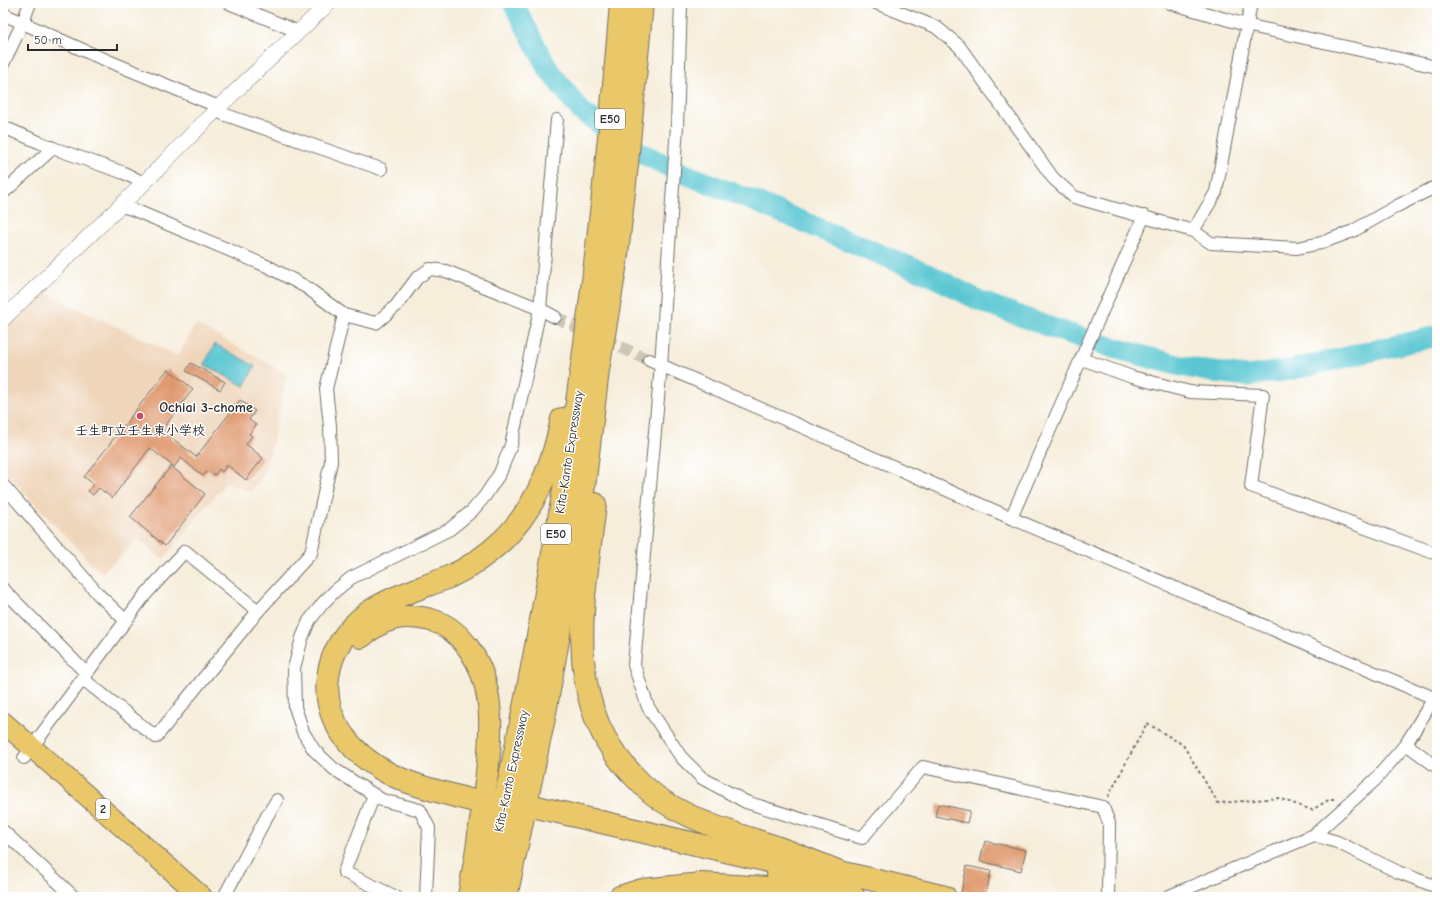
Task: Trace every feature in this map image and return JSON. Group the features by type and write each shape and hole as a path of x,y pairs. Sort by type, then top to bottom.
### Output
{"highway":[{"name":"Kita-Kanto Expressway","path":"484,897 523,713 566,474 582,365 616,71 621,3"},
{"name":"Kita-Kanto Expressway","path":"506,897 544,718 568,590 598,370 616,264 642,3"},
{"path":"469,897 479,839 489,760 491,726 488,698 483,673 474,655 462,640 449,628 419,617 405,616 389,620 373,628 357,640 347,654 339,681 343,712 351,726 362,740 375,751 389,761 475,796 408,781 388,773 369,761 343,736 334,722 326,689 328,674 332,659 340,642 352,627 366,614 386,603 472,565 490,552 505,538 521,520 533,501 548,470 560,428 586,258 605,167"},
{"path":"616,264 610,370 582,622 584,676 593,714 601,731 622,764 651,793 671,806 718,828 786,851 840,872"},
{"path":"848,896 778,874 664,849 536,812 781,864 840,872 945,897"},
{"path":"620,897 642,890 702,884 778,888 848,896"}],"main road":[{"name":"2","path":"3,722 28,753 181,897"},
{"name":"2","path":"3,740 28,753 202,897"}],"street":[{"path":"3,64 23,22 30,3"},
{"path":"229,3 299,32"},
{"path":"3,319 144,183 219,107 329,3"},
{"path":"681,3 677,126 661,365 634,665 648,707 681,756 702,778 746,802 862,838 923,766 1103,806 1109,824 1108,897"},
{"path":"876,3 936,26 959,46 1053,178 1074,197 1193,231 1211,243 1297,248 1321,243 1353,231 1397,206 1437,186"},
{"path":"1170,3 1246,25 1437,67"},
{"path":"1193,231 1216,192 1251,3"},
{"path":"3,14 94,55 219,107 223,114 381,169"},
{"path":"426,897 430,828 420,810 382,800 334,769 314,750 303,732 295,706 294,668 302,638 309,621 322,603 351,578 450,529 472,511 485,496 500,473 511,445 540,309 557,120"},
{"path":"3,127 53,148 124,173 144,183"},
{"path":"3,193 53,148"},
{"path":"120,206 132,209 269,267 306,287 344,315 376,323 396,306 417,278 430,269 446,271 540,309 555,317"},
{"path":"1011,518 1144,216"},
{"path":"3,589 85,676 156,737 258,611 311,552 331,462 330,426 326,389 344,315"},
{"path":"1084,354 1132,377 1190,392 1263,395 1251,486 1437,554"},
{"path":"649,360 1011,518 1434,698 1406,744 1375,780 1314,835 1167,897"},
{"path":"3,485 99,595 126,621"},
{"path":"28,753 144,596 185,551 258,611"},
{"path":"1406,744 1437,767"},
{"path":"374,795 344,872 396,897"},
{"path":"224,897 277,800"},
{"path":"3,832 74,897"},
{"path":"1314,835 1337,842 1398,872 1437,887"}],"path":[{"path":"1103,806 1147,723 1183,745 1218,803 1278,798 1312,810 1330,799 1352,800"}],"shaded area":[{"name":"壬生町立壬生東小学校","path":"40,290 178,356 196,324 287,374 269,458 261,479 250,492 226,483 163,559 138,539 101,574 3,470 3,328"}],"water":[{"path":"215,344 255,366 244,386 204,364"}],"building":[{"path":"191,363 225,382 220,390 186,371"},
{"path":"168,369 193,389 162,430 196,457 240,400 255,411 249,420 256,425 249,434 252,436 246,444 263,458 246,480 227,465 222,472 219,469 215,475 208,470 203,476 181,458 174,467 150,448 112,498 99,488 93,495 88,491 94,484 84,477"},
{"path":"171,466 205,494 165,546 130,517"},
{"path":"938,804 970,811 967,823 935,816"},
{"path":"985,841 1026,850 1021,871 980,861"},
{"path":"967,866 991,871 985,897 960,897"}],"waterway":[{"path":"513,3 548,69 581,111 639,152 680,172 756,202 934,277 980,301 1052,328 1114,348 1177,365 1206,371 1247,376 1290,370 1437,336"}],"tunnel":[{"path":"555,317 649,360"}],"place":[{"name":"壬生町立壬生東小学校","path":"140,416"}],"district":[{"name":"Ochiai 3-chome","path":"206,407"}]}
